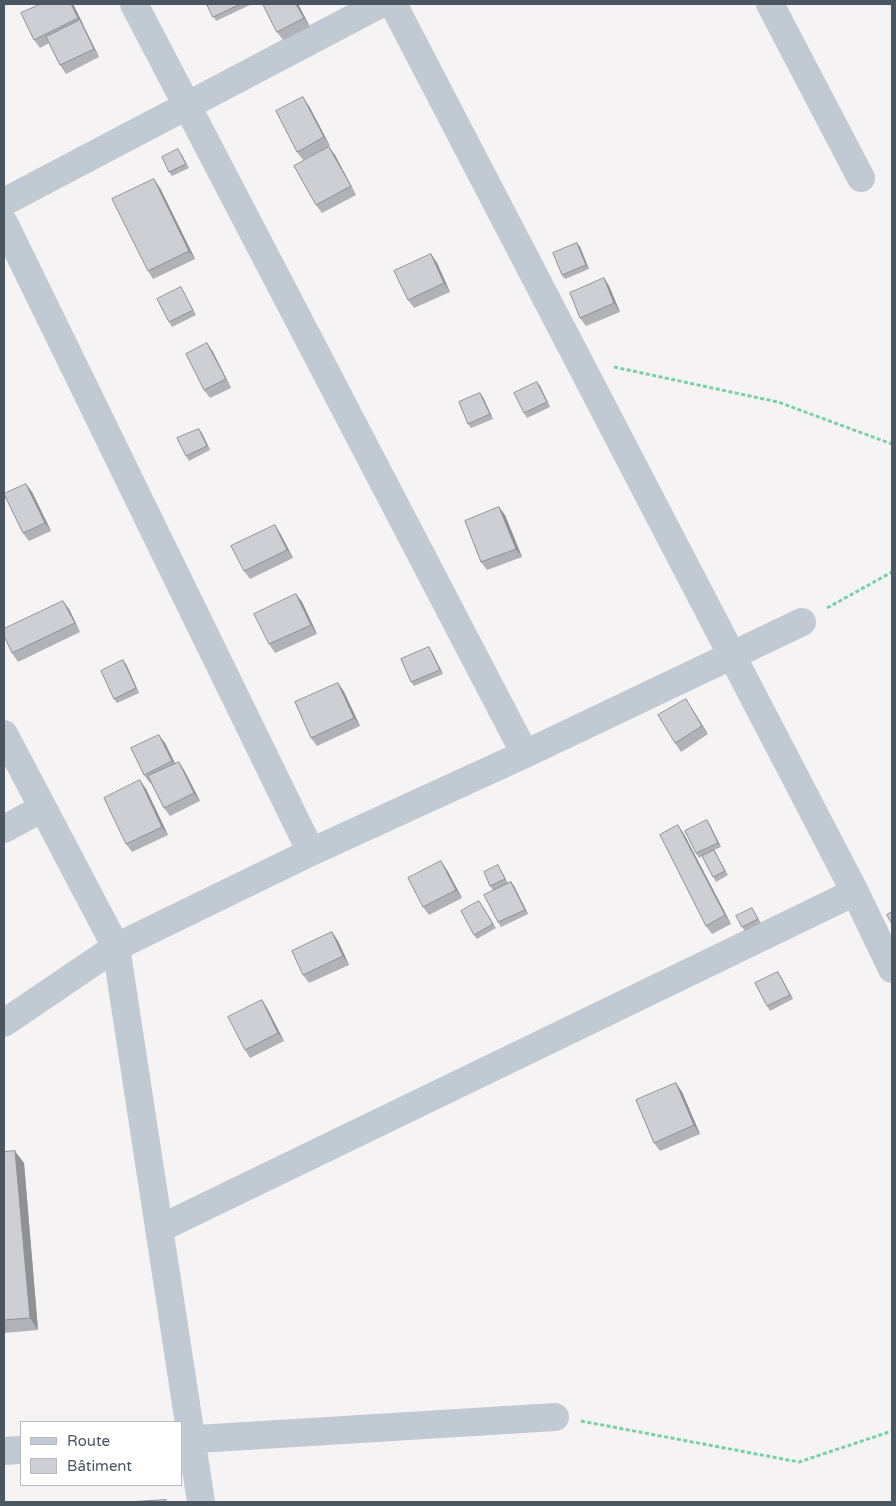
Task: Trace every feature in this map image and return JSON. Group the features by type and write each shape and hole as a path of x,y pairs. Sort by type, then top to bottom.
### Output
{"street":[{"path":"134,4 525,754"},
{"path":"4,202 380,4"},
{"path":"394,4 855,892 892,969"},
{"path":"770,4 860,178"},
{"path":"4,223 311,852"},
{"path":"4,1023 116,947 311,852 525,754 802,622"},
{"path":"4,734 116,947 159,1229 186,1440 201,1502"},
{"path":"4,829 43,808"},
{"path":"159,1229 855,892"},
{"path":"186,1440 555,1417"},
{"path":"4,1451 20,1450"}],"path":[{"path":"578,360 778,402 892,444"},
{"path":"802,622 892,572"},
{"path":"555,1417 799,1462 892,1431"}],"building":[{"path":"41,4 71,4 78,18 34,40 21,13"},
{"path":"207,4 241,4 213,17"},
{"path":"263,4 296,4 304,18 277,32"},
{"path":"80,20 94,49 60,65 46,37"},
{"path":"303,97 324,137 297,152 276,111"},
{"path":"329,147 351,186 316,205 294,166"},
{"path":"178,149 186,164 169,172 162,157"},
{"path":"154,179 189,251 148,271 112,199"},
{"path":"577,243 586,265 562,275 553,253"},
{"path":"431,254 444,283 408,300 394,271"},
{"path":"604,278 614,303 580,318 570,293"},
{"path":"181,287 193,310 169,322 157,299"},
{"path":"207,343 226,379 204,390 186,354"},
{"path":"537,382 547,402 524,413 514,393"},
{"path":"480,393 490,414 468,424 459,402"},
{"path":"199,429 207,446 186,456 177,438"},
{"path":"26,484 45,523 23,533 4,494"},
{"path":"499,507 516,549 481,562 465,521"},
{"path":"275,525 287,550 244,571 231,546"},
{"path":"296,594 311,625 269,644 254,614"},
{"path":"63,601 75,623 12,653 4,636 4,629"},
{"path":"429,647 440,670 411,682 401,659"},
{"path":"123,660 136,688 114,699 101,671"},
{"path":"338,683 354,718 311,738 295,702"},
{"path":"686,699 702,726 675,743 658,715"},
{"path":"159,735 172,761 144,775 131,748"},
{"path":"179,762 194,793 164,808 148,776"},
{"path":"140,780 162,827 126,844 104,798"},
{"path":"707,820 718,843 696,853 685,831"},
{"path":"678,825 725,915 706,926 660,835"},
{"path":"714,850 725,871 713,877 702,856"},
{"path":"441,861 456,890 423,907 408,878"},
{"path":"498,865 505,879 490,886 484,872"},
{"path":"511,882 525,910 498,922 484,895"},
{"path":"479,901 493,924 474,935 461,911"},
{"path":"752,908 758,919 742,927 736,916"},
{"path":"892,912 892,924 887,915"},
{"path":"332,932 343,956 303,975 292,951"},
{"path":"778,972 790,995 767,1006 755,983"},
{"path":"262,1000 278,1033 245,1050 228,1017"},
{"path":"676,1083 694,1125 654,1143 636,1100"},
{"path":"15,1151 30,1318 4,1320 4,1152"},
{"path":"166,1500 166,1502 127,1502"}]}
